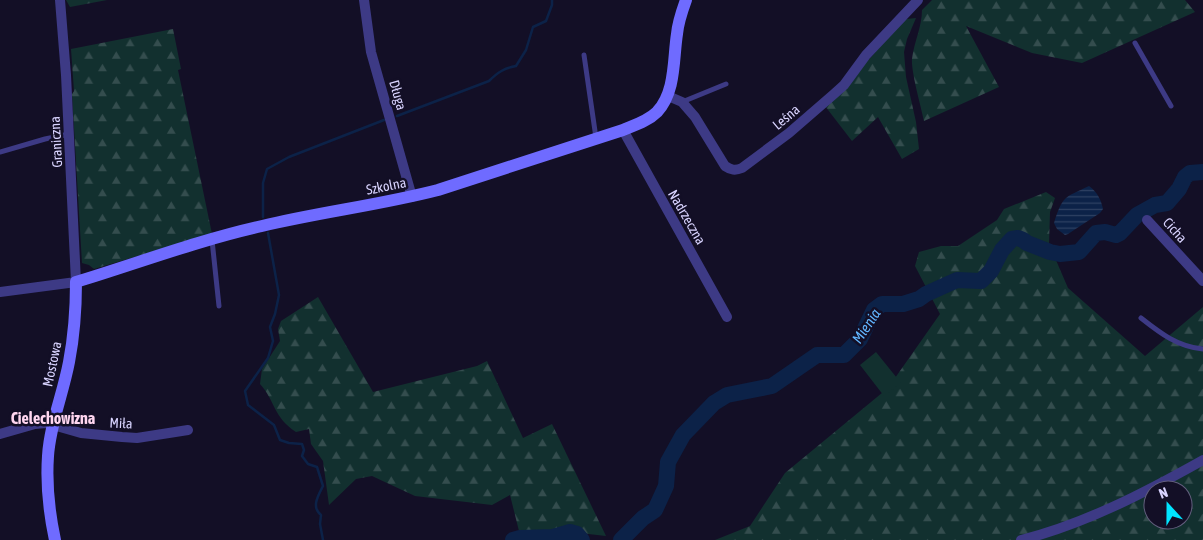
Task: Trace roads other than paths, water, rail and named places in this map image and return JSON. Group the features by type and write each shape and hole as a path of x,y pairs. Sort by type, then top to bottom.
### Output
{"street":[{"name":"Graniczna","path":"60,0 70,134 76,282"},
{"name":"Długa","path":"364,0 371,52 412,197"},
{"name":"Szkolna","path":"0,292 76,282 262,226 412,197 623,130 642,122 661,107 668,96 677,33 686,0"},
{"name":"Leśna","path":"668,96 682,102 695,118 726,166 736,170 742,168 781,139 844,85 866,55 918,0"},
{"name":"Nadrzeczna","path":"623,130 727,317"},
{"name":"Cicha","path":"1147,220 1203,281"},
{"name":"Mostowa","path":"55,540 47,485 48,454 72,346 76,312 76,282"},
{"name":"Miła","path":"0,434 46,423 81,433 137,438 188,430"},
{"path":"1021,540 1065,527 1107,509 1203,460"}],"lane":[{"path":"1135,43 1171,106"},
{"path":"584,55 596,138"},
{"path":"682,102 726,84"},
{"path":"0,152 45,138 70,134"},
{"path":"212,240 219,306"},
{"path":"1141,318 1175,342 1203,348"}],"water":[{"path":"1089,186 1098,196 1103,209 1100,213 1065,235 1057,229 1054,223 1062,202 1069,196"}],"waterway":[{"path":"397,116 489,81 501,71 516,66 526,50 533,27 546,21 552,0"},
{"path":"263,217 263,183 267,169 289,157 384,120"},
{"name":"Mienia","path":"621,540 643,518 655,510 666,486 668,462 683,435 714,403 727,395 772,386 817,355 844,355 860,339 874,310 882,304 903,304 919,299 957,280 981,281 991,271 1002,250 1012,239 1018,238 1050,252 1060,254 1079,252 1096,233 1105,232 1116,235 1120,233 1137,215 1155,205 1167,203 1179,189 1185,177 1190,173 1203,172"},
{"path":"268,233 279,295 270,327 273,341 268,358 245,391 248,405 274,425 280,440 302,444 304,450 302,456 308,464 317,467 323,486 316,505 321,515 320,524 323,540"},
{"name":"Mienia","path":"513,540 553,537 570,532 577,534 582,540"}],"district":[{"name":"Cielechowizna","path":"53,418"}]}
